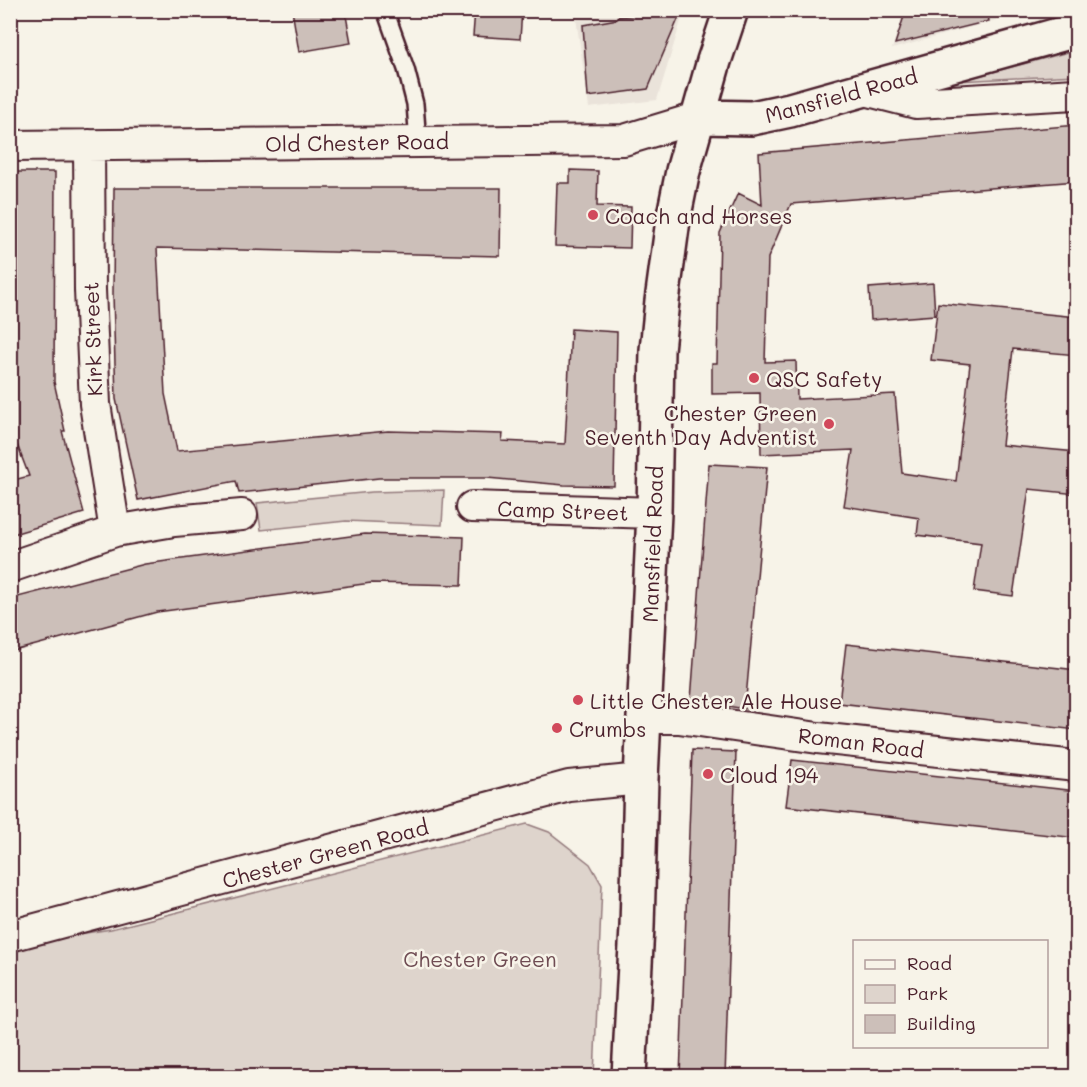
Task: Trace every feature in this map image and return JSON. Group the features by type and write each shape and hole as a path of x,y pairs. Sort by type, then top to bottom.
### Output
{"street":[{"path":"700,117 714,61 731,10"},
{"name":"Mansfield Road","path":"629,1077 654,513 657,350 673,220 683,171 700,117 752,118 790,110 1077,30"},
{"path":"861,89 916,103 1077,94"},
{"name":"Old Chester Road","path":"10,146 624,140 700,117"},
{"name":"Kirk Street","path":"89,145 90,290 95,404 115,531"},
{"name":"Camp Street","path":"472,507 654,513"},
{"path":"10,567 115,531 174,521 242,516"},
{"name":"Roman Road","path":"645,718 679,718 818,738 1077,766"},
{"name":"Chester Green Road","path":"10,936 569,786 641,779"}],"lane":[{"path":"384,10 415,104 418,142"}],"shaded area":[{"path":"575,11 684,11 657,100 589,108"},
{"path":"905,11 1028,11 892,49"}],"green space":[{"path":"1076,50 1076,75 959,81"},
{"path":"444,490 442,525 346,521 261,530 257,503 372,492"},
{"name":"Chester Green","path":"527,824 549,832 590,864 602,885 594,1076 11,1076 10,945 111,929"}],"building":[{"path":"292,10 345,10 351,43 299,52"},
{"path":"475,10 522,10 520,39 473,36"},
{"path":"639,10 682,10 648,89 588,97 583,25 636,15"},
{"path":"906,10 987,10 989,21 895,44"},
{"path":"1077,125 1077,181 791,204 768,258 765,362 796,361 797,399 895,394 902,473 956,481 970,364 931,360 938,303 1077,317 1077,355 1013,349 1002,445 1077,452 1077,494 1029,489 1013,596 974,591 981,543 917,535 919,518 844,506 853,450 761,454 760,393 712,394 712,363 717,363 720,233 738,193 762,205 759,153"},
{"name":"Coach and Horses","path":"570,170 598,171 597,206 631,207 630,248 555,246 557,183 570,183"},
{"path":"10,172 55,172 54,382 65,431 62,431 84,513 10,535 10,481 29,476 10,426"},
{"path":"114,188 501,188 500,256 157,248 165,394 177,451 388,431 503,434 502,441 565,444 571,329 617,332 614,486 564,485 487,478 379,478 239,493 236,481 138,500 116,399 113,294"},
{"path":"933,283 935,315 871,320 869,288"},
{"path":"709,464 767,467 745,709 691,700"},
{"path":"365,534 464,537 462,585 371,583 157,612 10,652 10,599 145,564"},
{"path":"846,644 1077,670 1077,730 839,703"},
{"path":"692,750 736,752 725,1077 680,1077"},
{"path":"792,760 1077,791 1077,838 786,806"}],"place":[{"name":"Coach and Horses","path":"593,215"},
{"name":"QSC Safety","path":"754,378"},
{"name":"Chester Green Seventh Day Adventist","path":"829,424"},
{"name":"Little Chester Ale House","path":"578,700"},
{"name":"Crumbs","path":"557,728"},
{"name":"Cloud 194","path":"708,774"}]}
